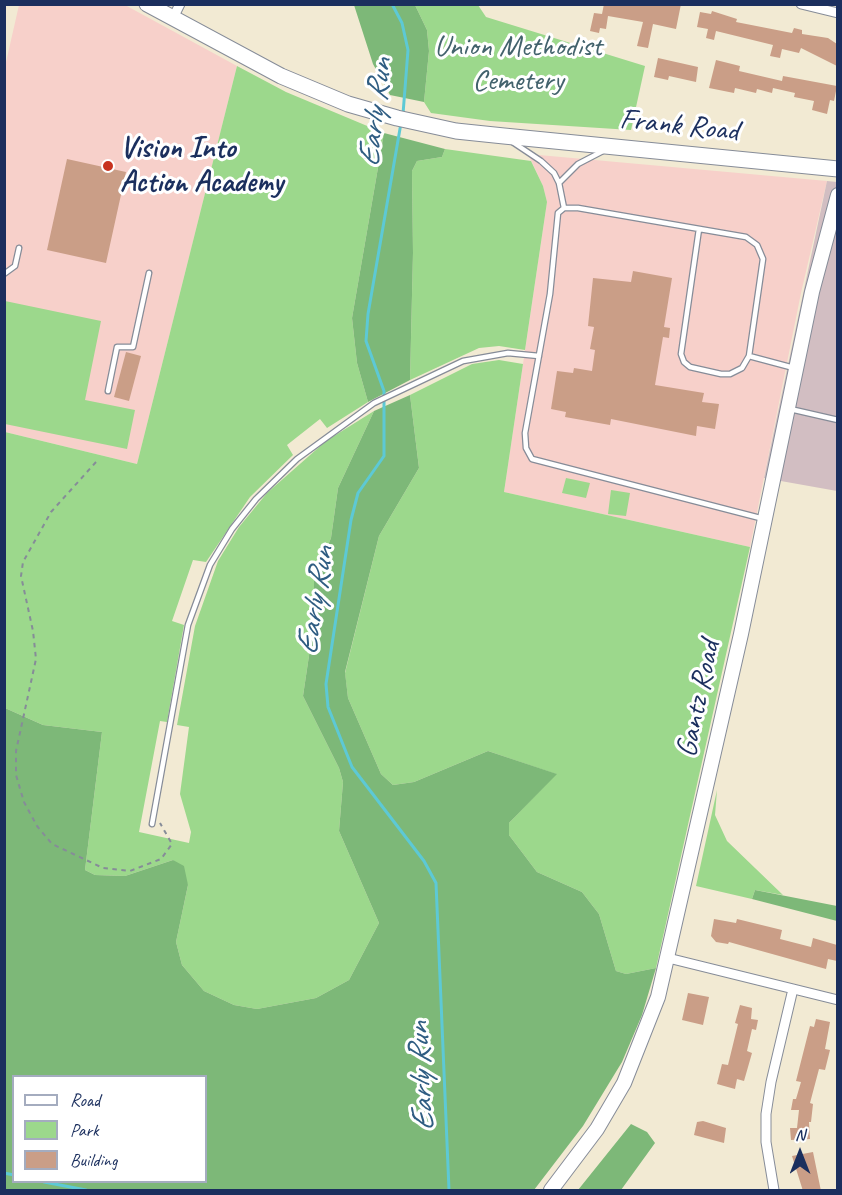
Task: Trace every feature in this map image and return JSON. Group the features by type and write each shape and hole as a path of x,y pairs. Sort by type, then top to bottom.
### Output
{"main road":[{"name":"Frank Road","path":"147,4 319,93 416,123 504,136 837,169"},
{"name":"Gantz Road","path":"551,1191 597,1129 624,1083 647,1031 668,958 741,634 812,292 837,195"}],"street":[{"path":"173,18 180,4"},
{"path":"801,4 837,13"},
{"path":"668,958 837,1000"},
{"path":"774,1191 766,1142 766,1114 771,1082 794,989"}],"lane":[{"path":"504,136 541,161 559,183 564,208"},
{"path":"559,183 578,164 613,146"},
{"path":"699,229 681,354 690,367 721,375 730,374 742,368 749,356 763,259 758,245 746,237 578,208 564,208 558,213 550,294 525,433 526,447 532,459 764,519"},
{"path":"4,274 15,266 19,248"},
{"path":"108,391 117,347 133,347 149,273"},
{"path":"152,824 188,625 210,565 232,529 255,499 297,459 374,403 464,361 508,353 539,356"},
{"path":"749,356 796,369"},
{"path":"787,408 837,420"}],"path":[{"path":"96,462 51,512 23,562 21,576 33,631 36,659 16,751 16,775 24,802 37,826 52,844 103,868 130,871 161,859 172,844 154,812"}],"shaded area":[{"name":"Vision Into Action Academy","path":"19,5 125,5 237,66 137,464 5,432 4,71"},
{"path":"528,154 827,181 801,293 750,547 504,492 547,202 543,186"},
{"path":"827,181 837,182 837,491 764,478"}],"green space":[{"path":"354,5 415,5 427,30 429,51 424,102 390,95 373,64"},
{"name":"Union Methodist Cemetery","path":"415,5 478,5 486,17 645,66 631,130 490,121 431,113 424,102 429,51 427,30"},
{"path":"237,66 286,92 384,133 352,318 357,363 368,402 327,428 320,419 287,445 293,455 250,497 206,562 193,560 172,621 184,625 167,722 160,721 139,832 189,843 191,832 180,794 189,727 177,725 195,626 218,561 239,527 267,493 326,441 374,411 338,488 331,538 314,579 314,622 303,696 339,768 343,782 339,831 379,923 349,980 316,998 257,1009 234,1005 204,991 182,965 176,942 188,885 173,860 125,876 95,875 85,870 102,732 43,725 5,708 5,432 137,464"},
{"path":"384,133 445,149 442,157 417,161 412,171 410,380 368,402 357,363 352,318"},
{"path":"445,149 531,161 543,186 547,202 525,350 499,346 479,348 410,380 412,171 417,161 442,157"},
{"path":"5,301 101,321 85,400 135,410 127,449 5,424"},
{"path":"499,360 523,364 504,492 750,547 656,968 626,974 616,971 599,914 582,892 537,872 509,835 509,823 556,774 488,751 414,782 393,785 381,774 348,698 345,673 379,536 419,468 410,395 472,364"},
{"path":"410,395 419,468 379,536 345,672 348,698 381,774 393,785 414,782 488,751 557,774 509,823 509,835 537,872 582,892 599,914 616,971 626,974 656,968 642,1015 622,1062 583,1126 534,1190 5,1190 5,708 43,725 102,732 85,870 95,875 125,876 173,860 184,866 188,885 176,942 182,965 204,991 234,1005 257,1009 316,998 349,980 379,923 339,831 343,782 339,768 303,696 314,622 314,579 331,538 338,488 374,411"},
{"path":"566,478 590,483 586,498 562,493"},
{"path":"611,490 630,493 626,516 608,514"},
{"path":"717,790 715,815 727,841 783,895 755,890 752,899 696,886"},
{"path":"755,890 837,906 837,921 752,899"},
{"path":"631,1124 647,1132 655,1143 621,1190 578,1190"}],"building":[{"path":"604,4 681,4 676,29 653,24 648,48 637,46 643,22 608,16 606,29 600,28 599,33 590,31 594,13 602,14"},
{"path":"712,11 737,19 736,22 792,33 794,28 802,30 802,34 828,38 837,44 837,66 801,48 799,53 782,49 780,58 770,56 773,45 716,31 714,40 706,38 708,29 697,27 700,12 711,14"},
{"path":"658,58 698,67 696,82 669,76 668,80 654,77"},
{"path":"716,60 740,66 739,71 782,81 783,76 837,86 834,101 830,100 827,114 812,110 814,101 794,97 795,93 773,88 772,93 757,89 756,93 735,88 734,93 709,88"},
{"path":"67,159 126,172 106,263 47,250"},
{"path":"633,271 672,278 664,327 670,328 669,338 663,337 655,385 704,393 702,402 719,404 715,429 697,426 696,436 611,419 610,425 565,417 566,412 551,409 557,371 573,373 574,368 592,371 595,350 590,349 594,327 588,326 593,278 631,282"},
{"path":"126,352 141,356 129,401 114,397"},
{"path":"714,919 736,923 737,919 782,930 780,939 811,947 813,938 837,945 837,961 828,959 826,969 729,942 728,944 716,942 711,936"},
{"path":"688,993 709,997 703,1025 682,1020"},
{"path":"740,1005 752,1008 751,1019 758,1020 756,1030 752,1029 747,1051 752,1053 744,1081 737,1079 735,1089 717,1084 722,1064 728,1065"},
{"path":"816,1019 830,1022 825,1049 830,1050 825,1070 819,1069 810,1103 813,1104 811,1122 809,1122 810,1139 791,1140 790,1128 797,1128 799,1110 791,1110 793,1099 796,1099 801,1082 796,1081 810,1026 814,1027"},
{"path":"703,1121 726,1128 724,1143 694,1135 697,1122"},
{"path":"813,1152 821,1191 803,1191 792,1156"}],"waterway":[{"name":"Early Run","path":"392,4 402,23 408,50 403,114"},
{"name":"Early Run","path":"401,123 368,314 366,341 384,391 384,456 358,493 351,520 326,684 328,707 352,767 424,861 436,883 449,1190"},
{"path":"4,1173 12,1175"},
{"path":"49,1183 86,1190"}],"place":[{"name":"Vision Into Action Academy","path":"108,166"}]}
